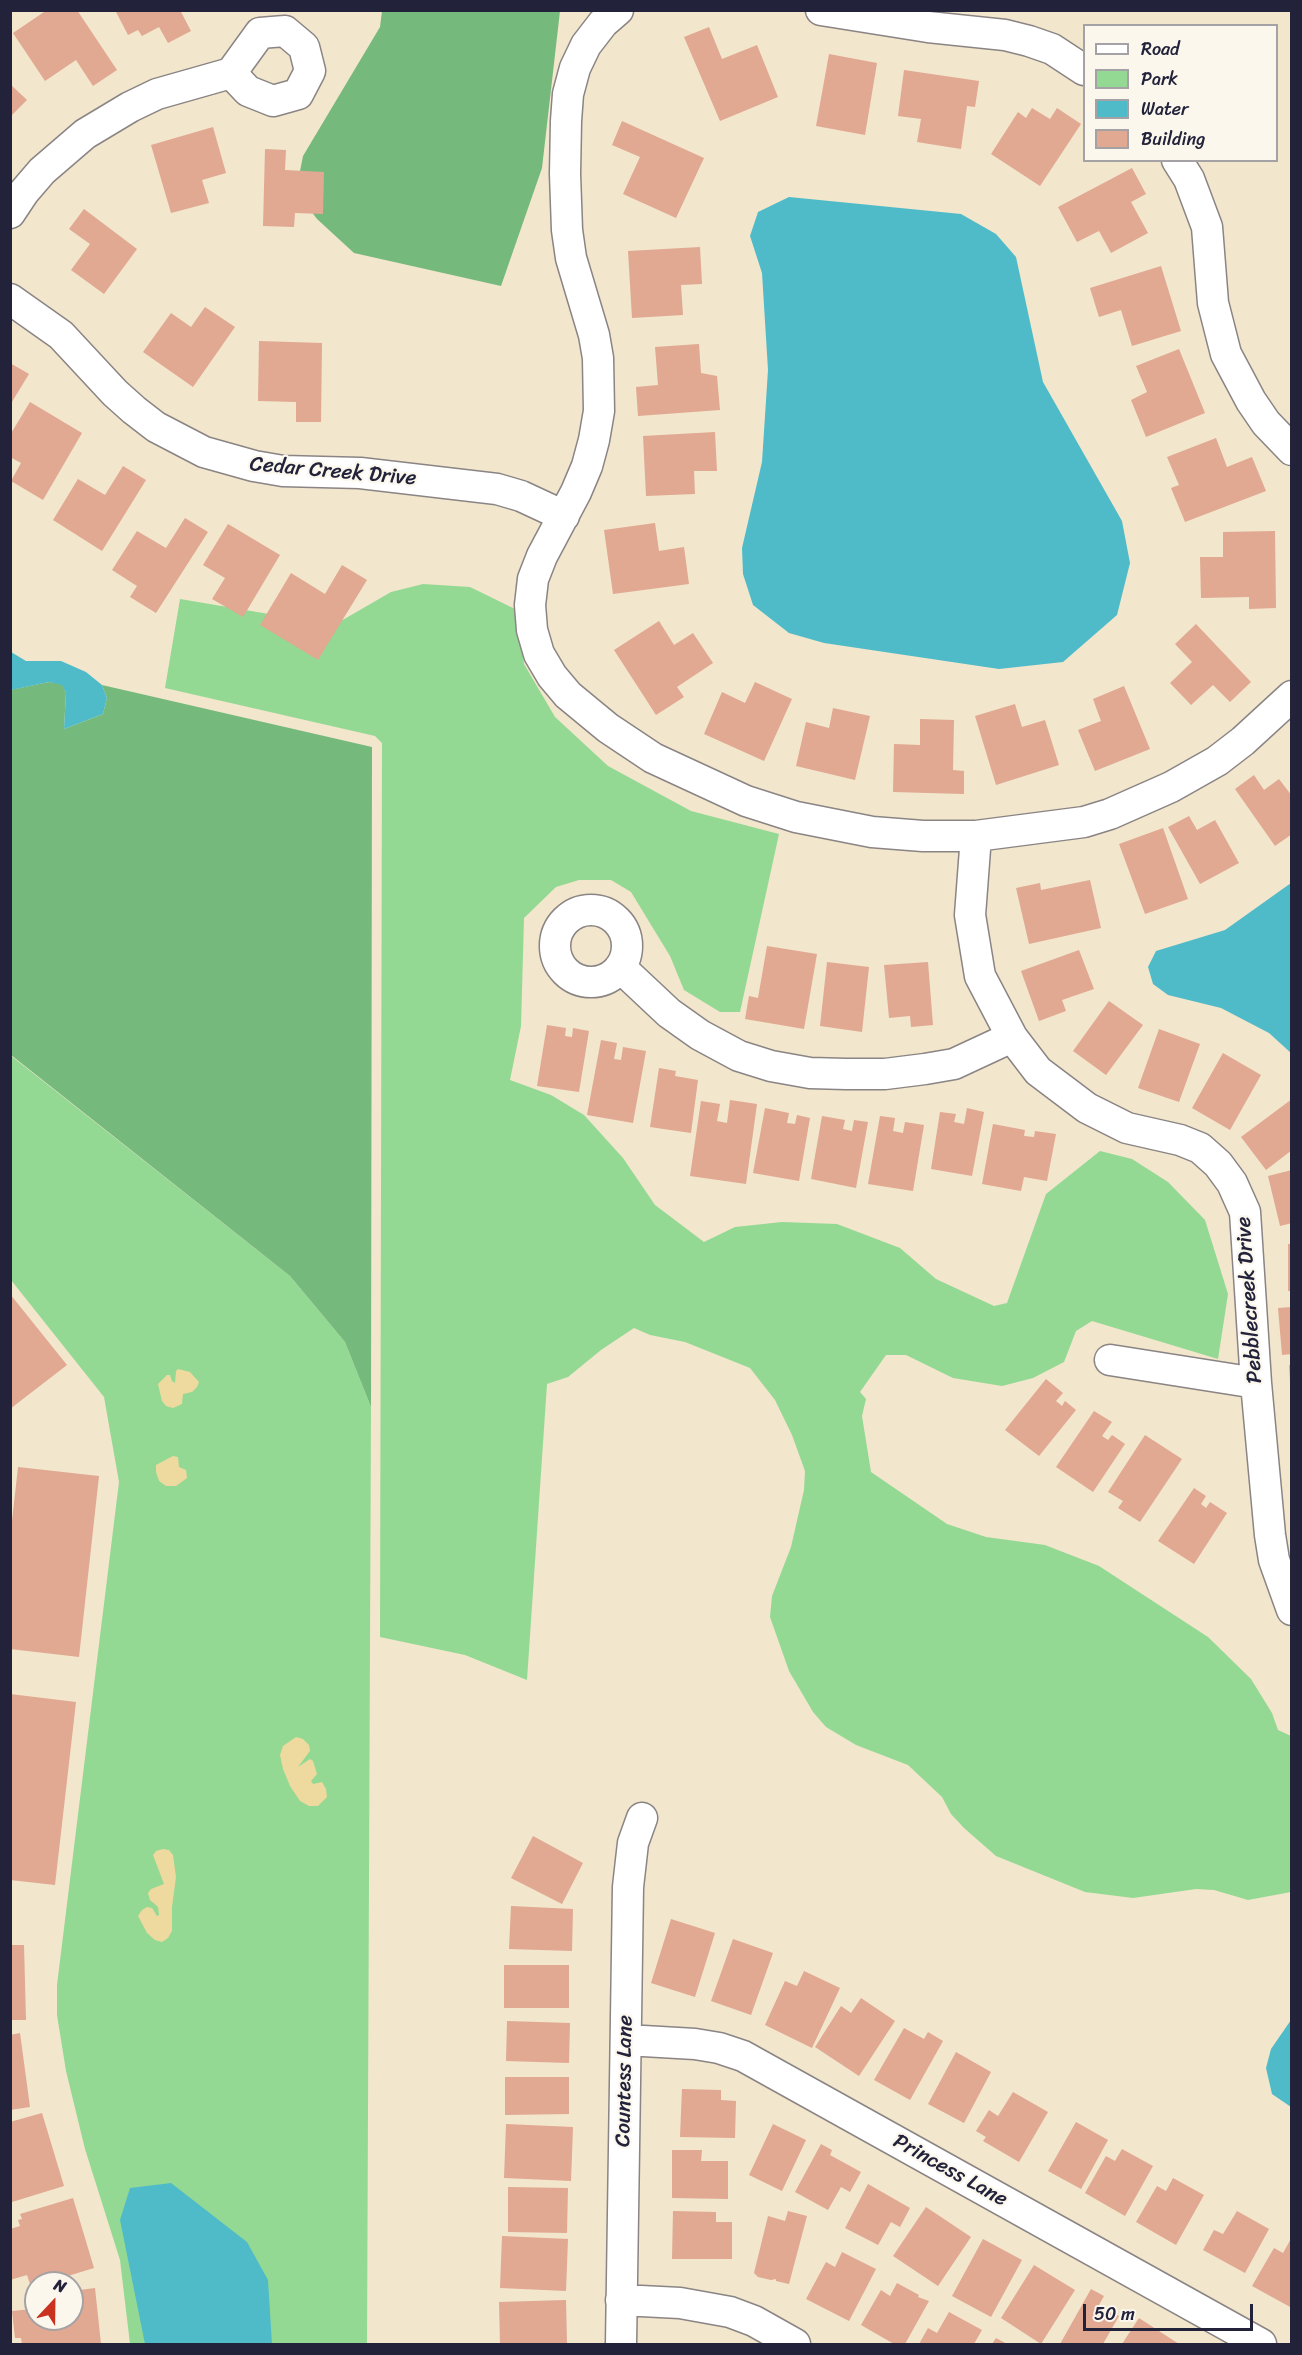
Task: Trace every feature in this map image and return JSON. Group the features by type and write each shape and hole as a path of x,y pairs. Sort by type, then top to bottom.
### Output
{"street":[{"path":"618,10 603,23 585,45 575,68 568,94 565,174 567,231 571,258 594,335 600,386 599,411 594,440 576,492 542,556 533,579 530,605 532,630 539,654 552,676 568,695 588,713 653,758 746,801 796,817 872,832 923,836 976,836 1084,822 1110,814 1172,787 1217,761 1243,741 1292,696"},
{"path":"821,10 1005,35 1052,49 1083,69"},
{"path":"10,213 42,171 85,134 157,94 231,73"},
{"path":"1178,162 1189,179 1207,227 1213,303 1226,354 1251,401 1266,423 1292,450"},
{"name":"Cedar Creek Drive","path":"10,299 42,319 61,335 134,410 156,427 204,452 254,466 283,471 360,473 497,489 521,496 564,516"},
{"name":"Pebblecreek Drive","path":"976,836 970,915 980,976 1012,1037 1038,1071 1087,1108 1127,1128 1180,1140 1200,1148 1218,1164 1232,1183 1245,1212 1256,1383 1274,1560 1292,1610"},
{"path":"620,967 669,1013 700,1035 739,1056 771,1066 810,1072 885,1074 954,1064 1012,1037"},
{"path":"1110,1360 1256,1383"},
{"name":"Countess Lane","path":"621,2344 629,1869 633,1843 642,1818"},
{"name":"Princess Lane","path":"626,2040 695,2044 719,2048 743,2056 1261,2344"},
{"path":"621,2300 680,2303 730,2312 754,2321 795,2344"}],"green space":[{"path":"382,11 560,11 542,168 501,286 354,253 317,219 296,191 303,156 380,27"},
{"path":"423,584 470,587 517,610 524,664 555,717 608,766 691,811 779,834 740,1012 720,1012 684,990 670,956 631,892 611,880 579,880 556,887 524,918 521,1026 510,1080 551,1095 584,1115 623,1158 655,1205 704,1242 735,1227 782,1222 837,1224 900,1248 936,1279 994,1306 1007,1303 1046,1194 1100,1151 1132,1159 1168,1182 1205,1220 1228,1294 1218,1359 1092,1321 1076,1331 1064,1362 1033,1378 1002,1386 953,1378 906,1355 886,1355 860,1392 866,1399 862,1416 871,1472 947,1524 986,1537 1045,1545 1099,1566 1208,1637 1251,1679 1272,1713 1278,1730 1291,1736 1291,1892 1248,1900 1214,1890 1196,1889 1133,1898 1085,1892 996,1856 964,1828 951,1814 942,1797 908,1765 856,1745 826,1727 813,1712 789,1671 770,1617 772,1596 791,1547 804,1490 805,1471 792,1435 775,1400 750,1368 685,1342 650,1335 634,1328 601,1350 568,1377 547,1384 527,1680 465,1655 380,1637 382,743 375,736 165,688 180,599 334,625 391,592"},
{"path":"49,682 62,684 66,693 64,729 103,714 107,698 102,685 372,747 371,1407 345,1342 290,1276 11,1055 10,690"},
{"path":"10,1055 290,1276 345,1342 371,1407 367,2344 130,2344 120,2260 85,2149 66,2071 57,2015 57,1985 119,1482 104,1397 11,1280"}],"sand":[{"path":"178,1369 190,1372 199,1382 192,1392 183,1394 182,1404 173,1408 166,1406 162,1401 158,1384 167,1375 170,1375 175,1383"},
{"path":"173,1456 178,1457 179,1467 186,1470 187,1478 176,1486 166,1486 159,1481 156,1465"},
{"path":"296,1737 303,1739 309,1745 310,1751 298,1767 310,1759 313,1761 317,1774 311,1781 313,1784 322,1782 326,1789 327,1797 318,1806 309,1806 300,1801 283,1769 280,1755 283,1746"},
{"path":"169,1850 173,1855 176,1877 172,1931 162,1942 155,1940 147,1933 138,1916 147,1907 152,1908 157,1916 159,1915 158,1907 150,1900 148,1893 151,1889 164,1884 153,1855 156,1851"}],"water":[{"path":"789,197 961,214 996,234 1016,257 1043,382 1122,521 1130,563 1117,615 1063,662 999,669 824,643 789,633 753,605 743,574 742,548 762,462 768,370 762,273 750,236 758,212"},
{"path":"11,652 26,661 61,661 86,672 102,685 107,698 103,714 64,729 66,693 62,685 49,682 11,690"},
{"path":"1291,883 1291,1053 1269,1033 1221,1008 1168,995 1153,984 1148,967 1156,951 1225,930"},
{"path":"1291,2020 1291,2107 1272,2094 1266,2068 1271,2049"},
{"path":"171,2183 247,2242 268,2280 272,2344 145,2344 120,2220 130,2188"}],"building":[{"path":"47,10 77,10 117,70 93,86 76,60 45,81 13,33"},
{"path":"115,10 180,10 191,31 168,43 159,27 142,36 138,30 128,35"},
{"path":"709,27 722,59 757,45 778,97 720,121 684,37"},
{"path":"829,54 877,63 865,135 816,126"},
{"path":"904,70 979,81 975,107 967,106 961,149 917,142 921,119 898,116"},
{"path":"10,84 27,100 10,117"},
{"path":"1032,108 1050,119 1057,108 1081,124 1040,186 991,154 1018,112 1026,118"},
{"path":"622,121 704,158 676,218 623,194 640,157 612,145"},
{"path":"213,127 226,173 202,180 209,203 171,213 151,145"},
{"path":"265,149 286,150 285,170 324,172 323,214 295,213 294,227 263,226"},
{"path":"1132,168 1146,194 1131,202 1148,233 1111,253 1099,231 1077,242 1058,207"},
{"path":"84,209 137,249 104,294 71,270 90,244 69,229"},
{"path":"700,247 702,284 681,285 683,315 632,318 628,251"},
{"path":"1161,266 1181,331 1132,346 1121,310 1099,317 1090,288"},
{"path":"205,307 235,327 193,387 143,352 171,313 191,327"},
{"path":"259,341 322,343 321,422 296,422 296,402 258,401"},
{"path":"699,344 701,373 717,376 720,410 638,416 636,387 658,385 655,347"},
{"path":"1179,349 1205,413 1146,437 1131,400 1147,392 1136,366"},
{"path":"10,363 29,374 10,405"},
{"path":"30,402 82,433 43,500 11,481 21,463 10,457 10,435"},
{"path":"715,432 717,471 694,471 695,494 646,496 643,436"},
{"path":"1216,438 1227,467 1252,457 1266,491 1185,522 1171,488 1179,485 1167,457"},
{"path":"123,466 146,480 102,551 53,520 78,479 105,495"},
{"path":"185,518 208,532 156,613 130,597 137,586 112,570 137,531 166,548"},
{"path":"655,523 659,551 684,547 689,584 613,594 604,530"},
{"path":"228,524 280,555 243,617 212,599 225,578 203,565"},
{"path":"1275,531 1276,608 1249,609 1249,597 1201,598 1200,557 1223,557 1223,532"},
{"path":"342,565 367,580 318,660 260,625 291,573 325,594"},
{"path":"659,621 674,645 693,633 713,663 677,687 684,697 656,715 614,650"},
{"path":"1196,624 1251,682 1230,702 1213,685 1191,705 1170,683 1192,662 1175,644"},
{"path":"755,682 792,699 764,761 704,734 722,692 745,703"},
{"path":"1124,686 1150,749 1095,771 1078,730 1101,721 1093,699"},
{"path":"1015,704 1022,727 1045,720 1059,765 996,785 975,716"},
{"path":"833,708 870,716 855,780 796,766 806,722 829,728"},
{"path":"920,719 954,720 953,770 964,771 964,794 893,792 894,744 920,745"},
{"path":"1254,775 1264,790 1279,779 1292,796 1292,834 1275,846 1235,789"},
{"path":"1189,816 1197,830 1215,820 1239,863 1200,884 1168,827"},
{"path":"1163,828 1188,899 1145,914 1119,844"},
{"path":"1090,880 1101,928 1029,944 1016,888 1040,883 1041,890"},
{"path":"767,946 817,954 804,1029 745,1019 749,996 758,998"},
{"path":"1079,950 1094,989 1062,1000 1066,1011 1039,1021 1021,971"},
{"path":"827,962 869,967 862,1032 820,1026"},
{"path":"928,962 933,1025 911,1027 910,1016 889,1018 884,965"},
{"path":"1109,1001 1143,1025 1106,1075 1073,1051"},
{"path":"547,1025 566,1028 565,1036 572,1037 573,1028 589,1031 579,1092 537,1086"},
{"path":"1159,1029 1200,1044 1179,1102 1138,1088"},
{"path":"601,1040 617,1043 614,1059 621,1060 623,1047 646,1051 633,1123 587,1115"},
{"path":"1223,1053 1261,1075 1230,1130 1192,1108"},
{"path":"659,1068 676,1071 675,1076 698,1080 691,1133 650,1127"},
{"path":"1292,1099 1292,1150 1266,1170 1241,1137"},
{"path":"730,1100 757,1104 746,1184 690,1176 701,1101 720,1104 717,1121 727,1123"},
{"path":"765,1108 789,1113 787,1123 795,1124 797,1115 810,1118 799,1181 753,1173"},
{"path":"967,1108 984,1112 972,1176 931,1169 940,1112 956,1114 954,1122 964,1124"},
{"path":"822,1116 845,1120 843,1129 852,1131 854,1120 868,1122 856,1188 811,1179"},
{"path":"880,1116 895,1118 893,1131 903,1133 905,1122 924,1125 913,1191 868,1184"},
{"path":"993,1124 1025,1130 1024,1136 1034,1137 1035,1131 1056,1134 1047,1181 1024,1177 1021,1191 982,1184"},
{"path":"1292,1170 1292,1223 1280,1226 1268,1176"},
{"path":"1288,1244 1292,1244 1292,1291 1288,1291"},
{"path":"10,1294 67,1365 10,1409"},
{"path":"1292,1307 1292,1354 1282,1355 1278,1308"},
{"path":"1289,1365 1292,1365 1292,1381 1290,1381"},
{"path":"1046,1379 1063,1393 1056,1401 1062,1406 1065,1401 1076,1410 1039,1456 1005,1430"},
{"path":"1094,1411 1112,1422 1102,1436 1108,1440 1112,1435 1125,1444 1093,1492 1056,1467"},
{"path":"1145,1435 1182,1459 1140,1522 1118,1508 1123,1501 1108,1492"},
{"path":"18,1467 99,1476 79,1657 10,1649 10,1539"},
{"path":"1194,1488 1206,1496 1201,1504 1206,1508 1210,1502 1227,1513 1194,1564 1158,1541"},
{"path":"10,1694 76,1702 55,1885 10,1880"},
{"path":"533,1836 583,1863 562,1904 511,1878"},
{"path":"511,1906 573,1909 572,1951 509,1949"},
{"path":"671,1919 715,1933 695,1997 651,1983"},
{"path":"733,1939 773,1953 751,2015 711,2001"},
{"path":"10,1945 24,1945 26,2020 10,2020"},
{"path":"504,1965 569,1965 569,2008 504,2008"},
{"path":"804,1971 840,1988 812,2048 765,2025 785,1981 797,1986"},
{"path":"861,1998 895,2021 859,2076 815,2047 841,2006 851,2013"},
{"path":"507,2021 570,2023 569,2063 506,2061"},
{"path":"904,2028 924,2039 928,2032 943,2041 910,2100 874,2080"},
{"path":"20,2033 30,2107 10,2110 10,2035"},
{"path":"956,2052 991,2072 964,2123 928,2104"},
{"path":"505,2077 569,2077 569,2114 505,2115"},
{"path":"682,2089 721,2090 721,2100 736,2101 735,2138 680,2137"},
{"path":"1013,2092 1048,2112 1019,2162 983,2141 986,2137 976,2131 989,2110 998,2116"},
{"path":"42,2113 64,2186 12,2202 10,2122"},
{"path":"1076,2122 1108,2140 1081,2189 1048,2171"},
{"path":"506,2124 573,2127 571,2181 504,2178"},
{"path":"773,2124 806,2140 782,2191 749,2175"},
{"path":"821,2144 832,2150 830,2155 861,2172 850,2192 841,2187 828,2210 795,2192"},
{"path":"1122,2149 1153,2166 1125,2216 1085,2193 1106,2156 1115,2161"},
{"path":"672,2150 702,2150 701,2161 728,2161 728,2199 672,2198"},
{"path":"1173,2178 1204,2195 1176,2245 1136,2222 1157,2186 1166,2191"},
{"path":"868,2184 910,2208 900,2227 891,2222 878,2245 845,2228"},
{"path":"508,2187 568,2188 567,2233 508,2232"},
{"path":"73,2198 94,2268 84,2271 24,2271 24,2276 10,2280 10,2229 20,2226 18,2220 22,2219 20,2214"},
{"path":"926,2207 971,2237 938,2286 893,2256"},
{"path":"673,2211 716,2212 716,2222 732,2222 732,2259 672,2259"},
{"path":"788,2211 807,2216 789,2284 776,2281 776,2279 758,2277 754,2273 768,2216 785,2221"},
{"path":"1237,2211 1269,2229 1245,2273 1203,2250 1214,2230 1223,2234"},
{"path":"502,2236 568,2239 566,2291 500,2288"},
{"path":"1292,2237 1292,2308 1252,2286 1274,2248 1283,2253"},
{"path":"983,2239 1022,2260 991,2317 952,2296"},
{"path":"842,2252 876,2269 849,2321 806,2299 826,2262 835,2267"},
{"path":"1034,2265 1075,2290 1041,2344 1001,2318"},
{"path":"897,2283 919,2295 918,2297 929,2301 905,2344 894,2344 861,2325 881,2290 890,2296"},
{"path":"95,2288 101,2344 22,2344 21,2338 15,2338 12,2311 24,2310 24,2331 84,2331 84,2289"},
{"path":"1091,2289 1104,2296 1099,2305 1119,2316 1103,2344 1060,2344"},
{"path":"566,2300 567,2343 500,2344 499,2302"},
{"path":"949,2312 982,2330 974,2344 919,2344 928,2328 937,2333"},
{"path":"1139,2318 1179,2344 1122,2344"},
{"path":"996,2338 1007,2344 992,2344"}]}
